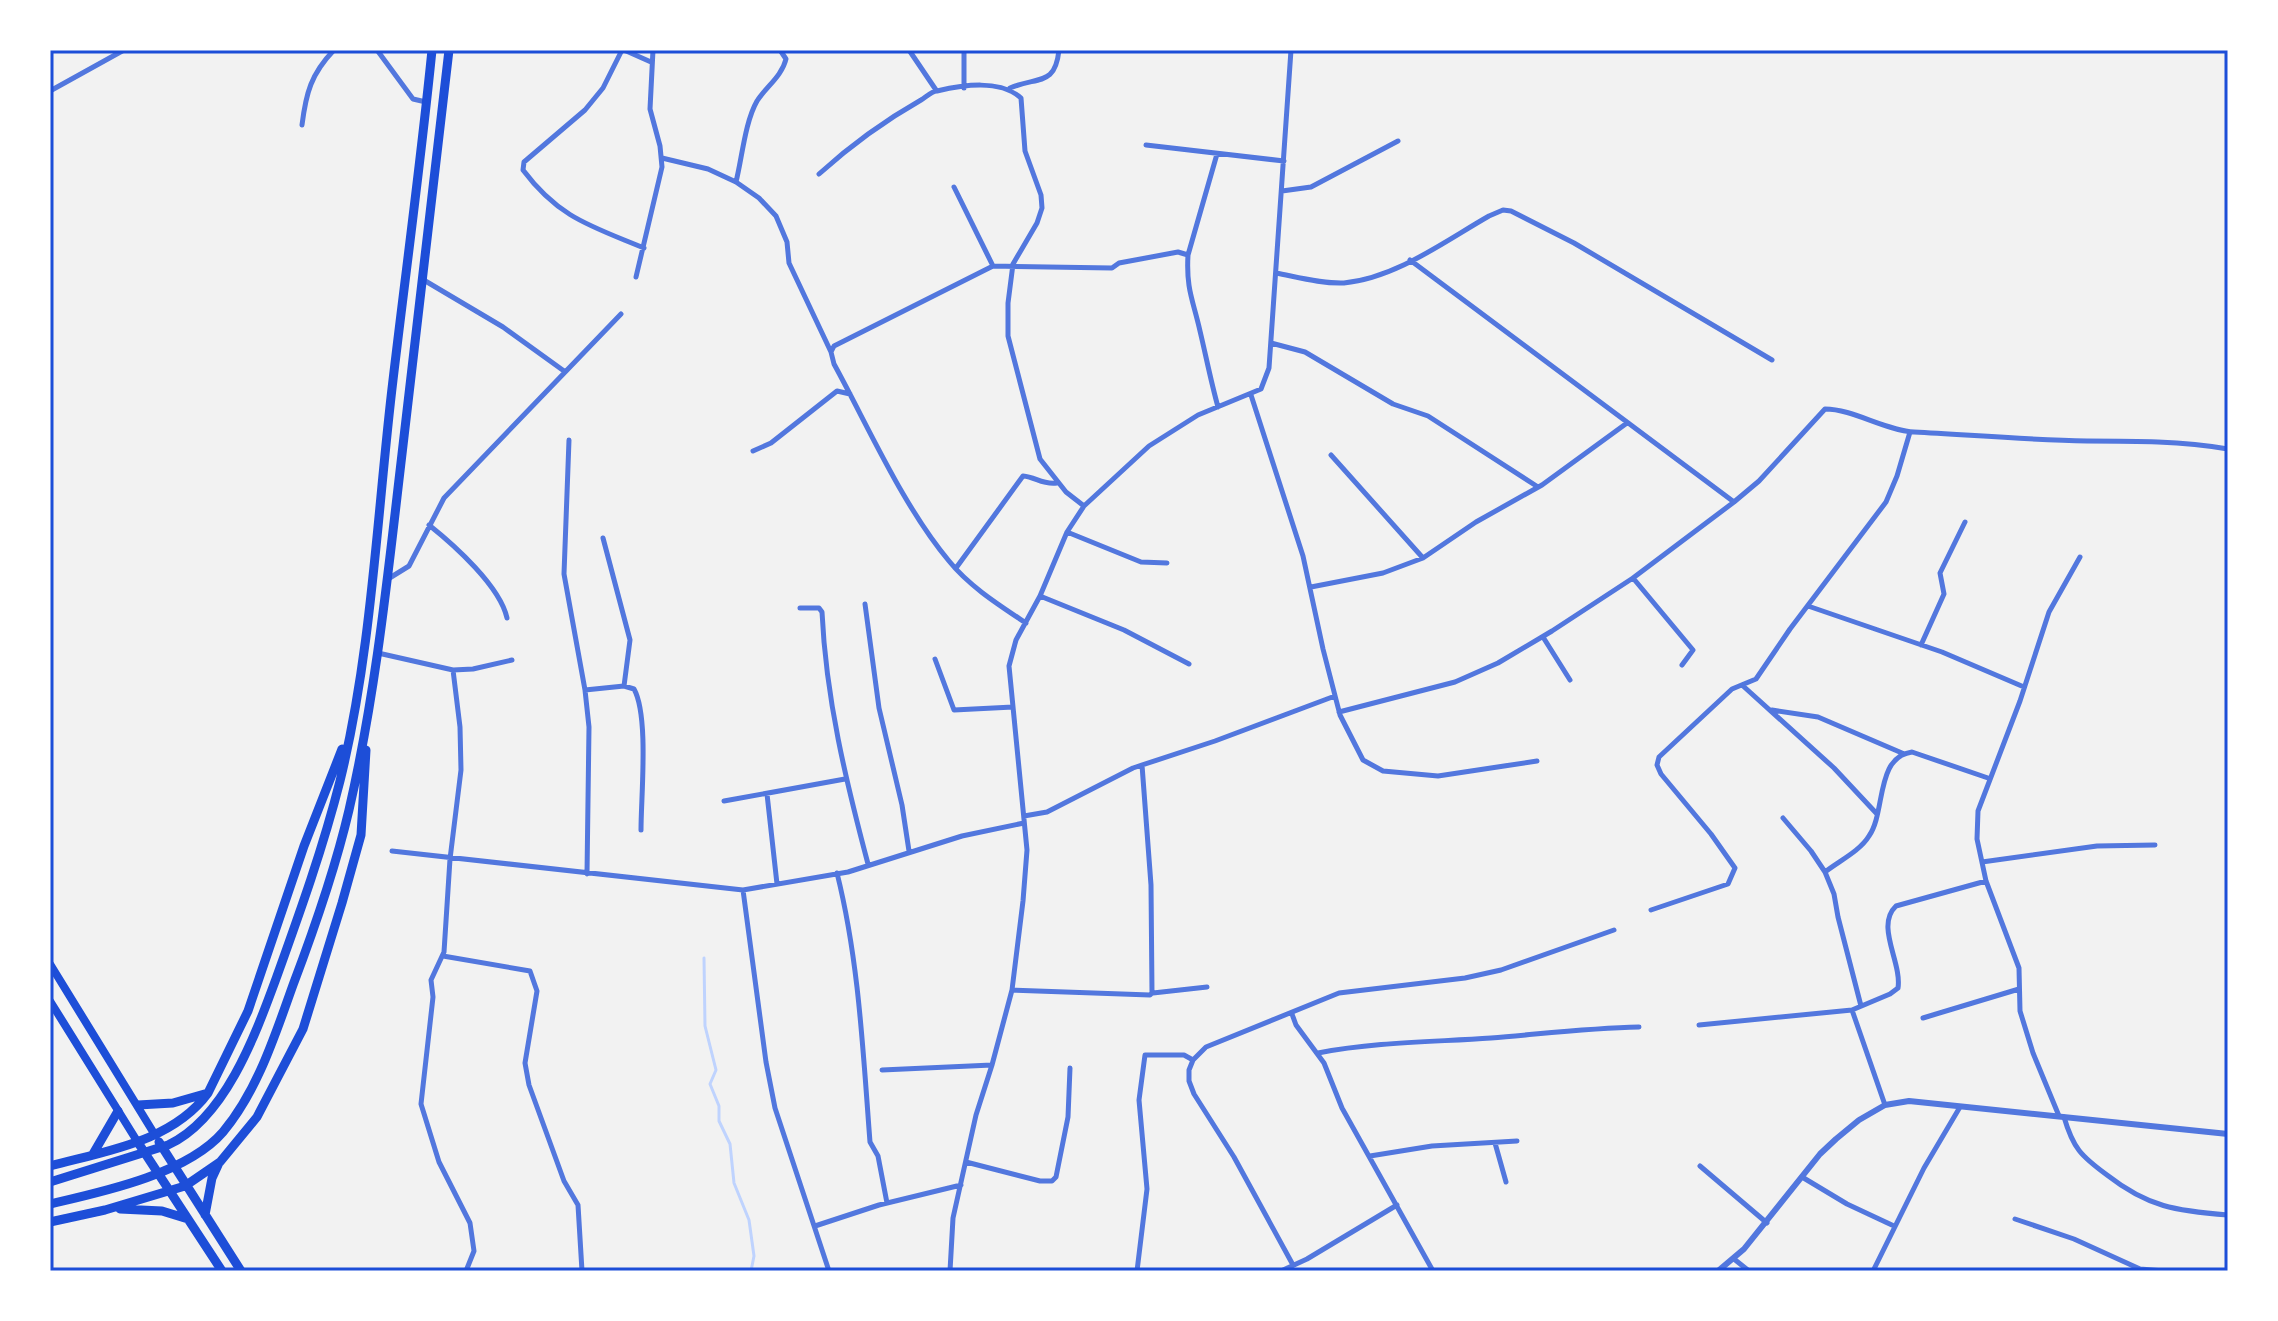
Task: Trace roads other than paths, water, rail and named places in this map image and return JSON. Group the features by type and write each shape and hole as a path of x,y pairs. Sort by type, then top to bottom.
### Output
{"highway":[{"path":"50,1182 168,1145 184,1138 206,1117 229,1085 265,1009 310,884 340,779 365,635 432,50"},
{"path":"50,1204 135,1180 179,1163 195,1155 221,1134 251,1090 280,1023 328,887 348,814 369,711 449,50"},
{"path":"205,1215 212,1178 220,1162 257,1117 303,1029 361,835 369,711"},
{"path":"50,1166 155,1135 179,1122 208,1093 248,1011 304,846 351,723"},
{"path":"138,1105 173,1103 208,1093"},
{"path":"93,1154 118,1111"},
{"path":"155,1135 241,1271"},
{"path":"137,1141 222,1271"},
{"path":"50,1222 105,1210 185,1186 220,1162"},
{"path":"105,1210 144,1209 188,1219"}],"main road":[{"path":"50,964 155,1135"},
{"path":"50,1001 137,1141"}],"street":[{"path":"50,91 124,50"},
{"path":"302,125 305,99 317,68 334,50"},
{"path":"377,50 413,99 427,102"},
{"path":"644,248 571,217 552,204 523,170 524,162 594,99 623,50 651,62"},
{"path":"636,277 662,167 650,109 653,50"},
{"path":"736,182 750,118 757,102 784,67 786,59 780,50"},
{"path":"964,50 964,88"},
{"path":"819,174 852,144 936,90 979,86 1010,88 1048,78 1055,72 1059,50"},
{"path":"950,1271 953,1218 976,1115 1012,990 1023,901 1027,850 1009,666 1016,640 1040,596 1067,532 1084,506 1149,446 1198,415 1261,389 1269,368 1291,50"},
{"path":"910,51 936,90"},
{"path":"1010,88 1021,98 1025,151 1041,195 1042,208 1037,223 1013,264 1008,336 1040,459 1058,483 1084,506"},
{"path":"1282,191 1311,187 1398,141"},
{"path":"1146,145 1284,161"},
{"path":"1217,154 1188,255 1188,294 1200,329 1218,407"},
{"path":"662,158 708,169 736,182 759,198 776,216 787,242 789,263 834,364 918,518 956,568 993,601 1026,623"},
{"path":"954,187 993,266"},
{"path":"1276,273 1341,283 1363,280 1410,260 1489,216 1503,210 1511,211 1574,243 1772,360"},
{"path":"831,352 834,346 993,266 1112,268 1119,263 1178,252 1188,255"},
{"path":"1410,260 1734,502"},
{"path":"422,279 503,327 564,371"},
{"path":"387,580 409,566 444,498 621,314"},
{"path":"1271,343 1305,352 1393,404 1428,416 1538,487"},
{"path":"753,451 771,443 837,391 850,394"},
{"path":"1251,395 1274,458 1311,587 1339,712 1363,760 1383,771 1438,776 1537,761"},
{"path":"1339,712 1455,682 1498,663 1543,637 1633,578 1734,502 1759,481 1825,409 1910,432 2180,442 2228,449"},
{"path":"1311,587 1383,573 1423,558 1476,522 1538,487 1627,423"},
{"path":"1651,910 1728,884 1735,868 1728,855 1661,774 1657,765 1659,757 1732,689 1756,679 1886,502 1910,432"},
{"path":"569,440 564,574 585,690 590,755 587,874"},
{"path":"1331,455 1401,529 1423,558"},
{"path":"956,568 1023,476 1030,476 1046,485 1058,483"},
{"path":"1921,645 1944,594 1940,573 1965,522"},
{"path":"429,525 457,547 490,585 504,605 507,618"},
{"path":"1067,532 1141,562 1167,563"},
{"path":"603,538 630,640 624,686"},
{"path":"2080,557 2049,612 1978,811 1977,839 1986,881 2019,968 2020,1011 2033,1053 2079,1155 2134,1196 2191,1212 2228,1215"},
{"path":"1633,578 1693,650 1682,665"},
{"path":"1040,596 1124,630 1189,664"},
{"path":"865,604 879,708 902,805 909,851"},
{"path":"1808,606 1921,645 2024,687"},
{"path":"800,608 819,608 822,612 828,687 845,779 868,864"},
{"path":"1543,637 1570,680"},
{"path":"377,653 453,670 512,660"},
{"path":"935,659 954,710 1013,707"},
{"path":"453,670 460,727 461,770 443,956 431,980 433,997 421,1104 439,1162 470,1223 474,1251 466,1271"},
{"path":"1742,685 1834,768 1877,814"},
{"path":"585,690 624,686 634,689 638,696 641,830"},
{"path":"392,851 743,890 837,873 1024,820 1047,812 1142,765 1335,696"},
{"path":"1771,710 1818,717 1902,753 1912,752 1988,778"},
{"path":"1825,872 1867,840 1873,830 1888,771 1894,759 1902,753"},
{"path":"1142,765 1151,885 1152,993"},
{"path":"724,801 845,779"},
{"path":"767,794 777,884"},
{"path":"1783,818 1825,872 1834,894 1861,1006"},
{"path":"1982,862 2109,845 2155,845"},
{"path":"837,873 849,923 870,1142 878,1156 887,1203"},
{"path":"1699,1025 1852,1010 1890,994 1898,988 1900,976 1887,923 1889,913 1896,906 1986,881"},
{"path":"743,890 775,1108 829,1271"},
{"path":"1189,1070 1193,1060 1206,1047 1339,993 1465,978 1501,970 1614,930"},
{"path":"443,956 530,971 535,979 536,1005 525,1063 529,1085 564,1181 578,1205 582,1271"},
{"path":"1012,990 1150,995 1207,987"},
{"path":"1923,1018 2019,989"},
{"path":"1852,1010 1885,1105"},
{"path":"1292,1014 1296,1025 1318,1053 1342,1108 1433,1271"},
{"path":"1318,1053 1355,1046 1639,1027"},
{"path":"1137,1271 1147,1189 1139,1100 1145,1055 1184,1055 1193,1060"},
{"path":"1184,1055 1194,1094 1234,1157 1293,1265"},
{"path":"882,1070 992,1065"},
{"path":"966,1162 1040,1181 1052,1181 1056,1177 1068,1117 1070,1068"},
{"path":"1718,1271 1734,1259 1767,1223 1820,1154 1859,1120 1885,1105 1909,1101 2228,1134"},
{"path":"1873,1271 1924,1168 1960,1107"},
{"path":"1370,1156 1418,1148 1517,1141"},
{"path":"1495,1143 1506,1182"},
{"path":"1700,1166 1767,1223"},
{"path":"1802,1177 1847,1204 1894,1226"},
{"path":"815,1226 887,1203 961,1185"},
{"path":"1281,1271 1397,1205"},
{"path":"2015,1219 2074,1239 2140,1270 2164,1271"},
{"path":"1734,1259 1749,1271"}],"waterway":[{"path":"704,958 705,1026 716,1070 710,1084 719,1106 719,1121 730,1144 734,1183 749,1220 754,1256 751,1271"}]}
